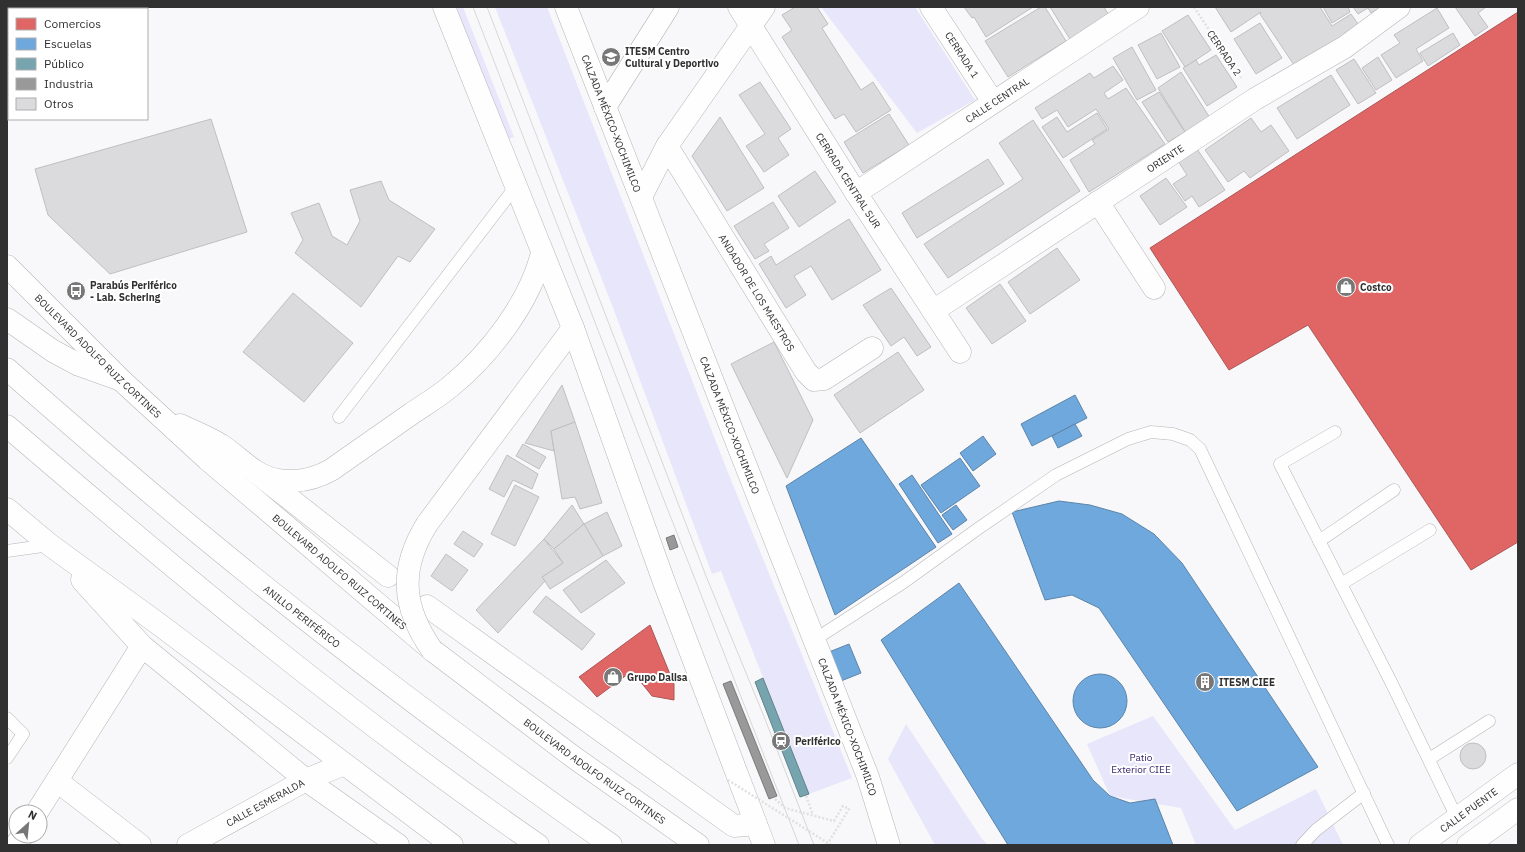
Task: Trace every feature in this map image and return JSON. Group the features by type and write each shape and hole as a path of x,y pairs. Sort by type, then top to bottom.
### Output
{"main road":[{"path":"444,7 573,328 664,582 764,845"},
{"name":"CALZADA MÉXICO-XOCHIMILCO","path":"566,7 868,777 889,845"},
{"path":"605,107 668,7"},
{"name":"CERRADA CENTRAL SUR","path":"739,7 856,193 960,352"},
{"path":"641,198 666,146 764,7"},
{"name":"CERRADA 1","path":"931,7 993,102"},
{"name":"CALLE CENTRAL","path":"856,193 1138,7"},
{"name":"ORIENTE","path":"933,311 1255,99 1345,47 1399,7"},
{"name":"ANDADOR DE LOS MAESTROS","path":"666,146 806,372 814,380 824,379 872,348"},
{"path":"1098,202 1154,288"},
{"path":"256,472 270,478 284,481 298,481 321,476 451,386 475,363 509,321 528,292 539,266 542,253"},
{"name":"BOULEVARD ADOLFO RUIZ CORTINES","path":"7,266 155,412 207,459 343,576 432,650 572,756 698,845"},
{"path":"7,319 53,351 79,365 121,380"},
{"path":"432,650 422,636 414,619 409,602 407,584 412,552 427,524 573,328"},
{"name":"ANILLO PERIFÉRICO","path":"7,369 166,506 310,622 482,753 611,845"},
{"path":"155,412 220,445 388,576"},
{"path":"7,426 89,497 284,657 467,796 538,845"},
{"path":"7,509 50,545 160,625 452,845"},
{"path":"50,545 142,646 306,780 398,845"},
{"path":"427,606 734,826 756,824"},
{"path":"42,804 142,646"},
{"name":"CALLE ESMERALDA","path":"188,845 306,780 344,764"},
{"name":"CALLE PUENTE","path":"1420,845 1518,774"},
{"path":"57,781 140,845"},
{"path":"1468,845 1518,808"},
{"path":"1448,845 1451,828 1457,818"}],"lane":[{"path":"339,417 516,186"},
{"path":"814,640 904,582 1056,475 1128,440 1151,432 1173,434 1190,440 1200,449 1388,845"},
{"path":"1335,432 1280,464 1429,759 1457,818"},
{"path":"1319,540 1394,490"},
{"path":"1341,584 1430,530"},
{"path":"7,551 50,545"},
{"path":"7,718 23,734 7,758"},
{"path":"1429,759 1489,721"},
{"path":"1302,845 1316,830 1364,793"}],"path":[{"name":"CERRADA 2","path":"1194,7 1255,99"},
{"path":"728,780 830,844 849,809 843,806 834,821 785,808 773,797"},
{"path":"806,796 813,815"}],"green space":[{"path":"453,7 463,7 514,137 506,140"},
{"path":"495,7 547,7 727,470 852,778 809,794 721,571 712,574 612,305"},
{"path":"821,7 915,7 975,100 917,133"},
{"name":"Patio Exterior CIEE","path":"1153,716 1235,830 1316,789 1343,845 1196,845 1181,808 1110,796 1087,744"},
{"path":"906,724 982,839 988,845 935,845 888,759"}],"building: Comercios":[{"name":"Costco","path":"1518,12 1518,542 1471,570 1308,325 1229,370 1150,248"},
{"path":"650,625 674,684 674,700 652,696 632,671 597,697 579,677"}],"building: Escuelas":[{"path":"1075,395 1087,418 1032,446 1021,424"},
{"path":"1075,424 1082,436 1058,448 1052,436"},
{"path":"983,436 996,454 973,471 960,453"},
{"path":"861,438 936,547 835,615 786,486"},
{"path":"960,458 980,486 941,513 921,485"},
{"path":"912,475 952,534 938,543 899,484"},
{"name":"ITESM CIEE","path":"1059,501 1090,505 1122,514 1154,534 1182,563 1318,767 1237,811 1099,608 1072,595 1045,600 1012,512"},
{"path":"956,505 967,520 953,530 942,515"},
{"path":"959,583 1093,780 1110,796 1130,803 1155,799 1173,845 1008,845 881,640"},
{"path":"849,644 861,673 841,681 829,652"},
{"path":"1095,674 1105,674 1115,678 1123,686 1127,696 1127,706 1123,716 1115,724 1105,728 1095,728 1085,724 1077,716 1073,706 1073,696 1077,686 1085,678"}],"building: Público":[{"path":"763,678 809,794 800,797 755,682"}],"building: Industria":[{"path":"674,535 678,547 670,550 666,538"},
{"path":"731,681 777,796 769,799 723,684"}],"building: Otros":[{"path":"795,7 817,7 828,24 822,28 861,90 873,82 891,110 856,132 844,114 835,119 782,37 792,30 782,15"},
{"path":"964,7 1033,7 986,37 974,17 972,18"},
{"path":"1041,7 1045,7 1066,41 1008,77 985,41"},
{"path":"1050,7 1104,7 1111,19 1073,44"},
{"path":"1215,7 1320,7 1332,26 1351,14 1363,31 1317,58 1313,53 1294,65 1260,14 1261,12 1231,32"},
{"path":"1323,7 1348,7 1350,12 1332,23"},
{"path":"1353,7 1381,7 1371,13 1368,8 1358,14"},
{"path":"1455,7 1486,7 1478,13 1488,27 1475,36"},
{"path":"1437,8 1449,28 1416,49 1423,61 1396,78 1381,55 1400,43 1394,35"},
{"path":"1188,15 1211,50 1185,67 1162,31"},
{"path":"1260,23 1282,58 1256,74 1234,39"},
{"path":"1161,33 1180,67 1157,79 1138,45"},
{"path":"1453,33 1460,45 1428,66 1420,53"},
{"path":"1132,47 1156,90 1137,100 1113,58"},
{"path":"1216,55 1237,87 1207,106 1183,68 1196,60 1199,65"},
{"path":"1378,57 1392,80 1376,90 1362,68"},
{"path":"1354,59 1376,93 1358,104 1336,70"},
{"path":"1113,66 1123,80 1104,93 1108,99 1126,88 1165,144 1089,192 1070,160 1095,144 1092,140 1109,129 1096,109 1068,127 1057,110 1042,119 1035,108 1090,73 1094,78"},
{"path":"1181,72 1210,118 1186,133 1158,88"},
{"path":"1331,75 1350,105 1297,139 1277,108"},
{"path":"760,82 791,129 778,138 789,155 764,172 746,146 765,134 739,95"},
{"path":"1159,92 1185,132 1168,142 1142,102"},
{"path":"1097,113 1107,129 1063,158 1042,127 1057,117 1067,132"},
{"path":"889,114 909,145 863,173 844,142"},
{"path":"720,117 764,188 727,211 692,156"},
{"path":"1251,118 1261,132 1271,125 1289,151 1250,178 1244,171 1228,182 1205,150"},
{"path":"211,119 247,232 110,274 48,215 35,169"},
{"path":"1033,120 1080,191 948,278 924,244 1023,179 999,143"},
{"path":"1197,149 1225,190 1199,207 1192,196 1185,201 1173,184 1187,175 1178,161"},
{"path":"988,159 1004,184 917,238 902,213"},
{"path":"815,171 836,202 799,227 778,196"},
{"path":"1166,178 1187,207 1160,225 1140,196"},
{"path":"381,181 389,200 435,229 410,262 398,256 361,307 295,253 303,240 291,213 319,203 332,236 347,245 360,221 350,190"},
{"path":"773,202 789,228 764,244 769,251 755,259 734,226"},
{"path":"849,219 881,270 832,300 811,266 794,276 806,295 786,308 759,264 771,256 776,265"},
{"path":"1057,248 1080,280 1030,314 1008,282"},
{"path":"1000,284 1026,321 992,344 966,308"},
{"path":"891,288 931,347 917,356 904,337 891,346 863,305"},
{"path":"293,293 353,343 304,402 243,352"},
{"path":"774,342 813,420 787,478 731,364"},
{"path":"898,352 924,390 860,433 834,395"},
{"path":"562,385 575,422 551,431 554,451 525,443"},
{"path":"575,422 602,503 580,509 575,497 562,499 551,431"},
{"path":"523,444 546,457 539,469 516,456"},
{"path":"507,455 538,474 532,489 513,480 504,497 489,489"},
{"path":"515,485 539,497 515,546 491,534"},
{"path":"572,505 584,524 554,549 544,539"},
{"path":"607,512 622,546 603,556 584,524"},
{"path":"584,524 603,556 550,589 542,577 563,563 554,549"},
{"path":"463,531 483,544 474,557 454,544"},
{"path":"544,539 563,563 542,577 545,581 498,633 476,610"},
{"path":"446,554 468,570 452,591 431,576"},
{"path":"606,560 625,583 581,613 563,590"},
{"path":"546,596 595,634 582,650 533,612"},
{"path":"1473,743 1482,747 1486,756 1482,765 1473,769 1464,765 1460,756 1464,747"}],"tram line":[{"path":"473,7 799,845"},
{"path":"487,7 706,576 763,714 814,845"}],"place":[{"name":"ITESM Centro Cultural y Deportivo","path":"611,57"},
{"name":"Costco","path":"1346,287"},
{"name":"Parabús Periférico - Lab. Schering","path":"76,291"},
{"name":"Grupo Dalisa","path":"613,677"},
{"name":"ITESM CIEE","path":"1205,682"},
{"name":"Periférico","path":"781,741"}]}
